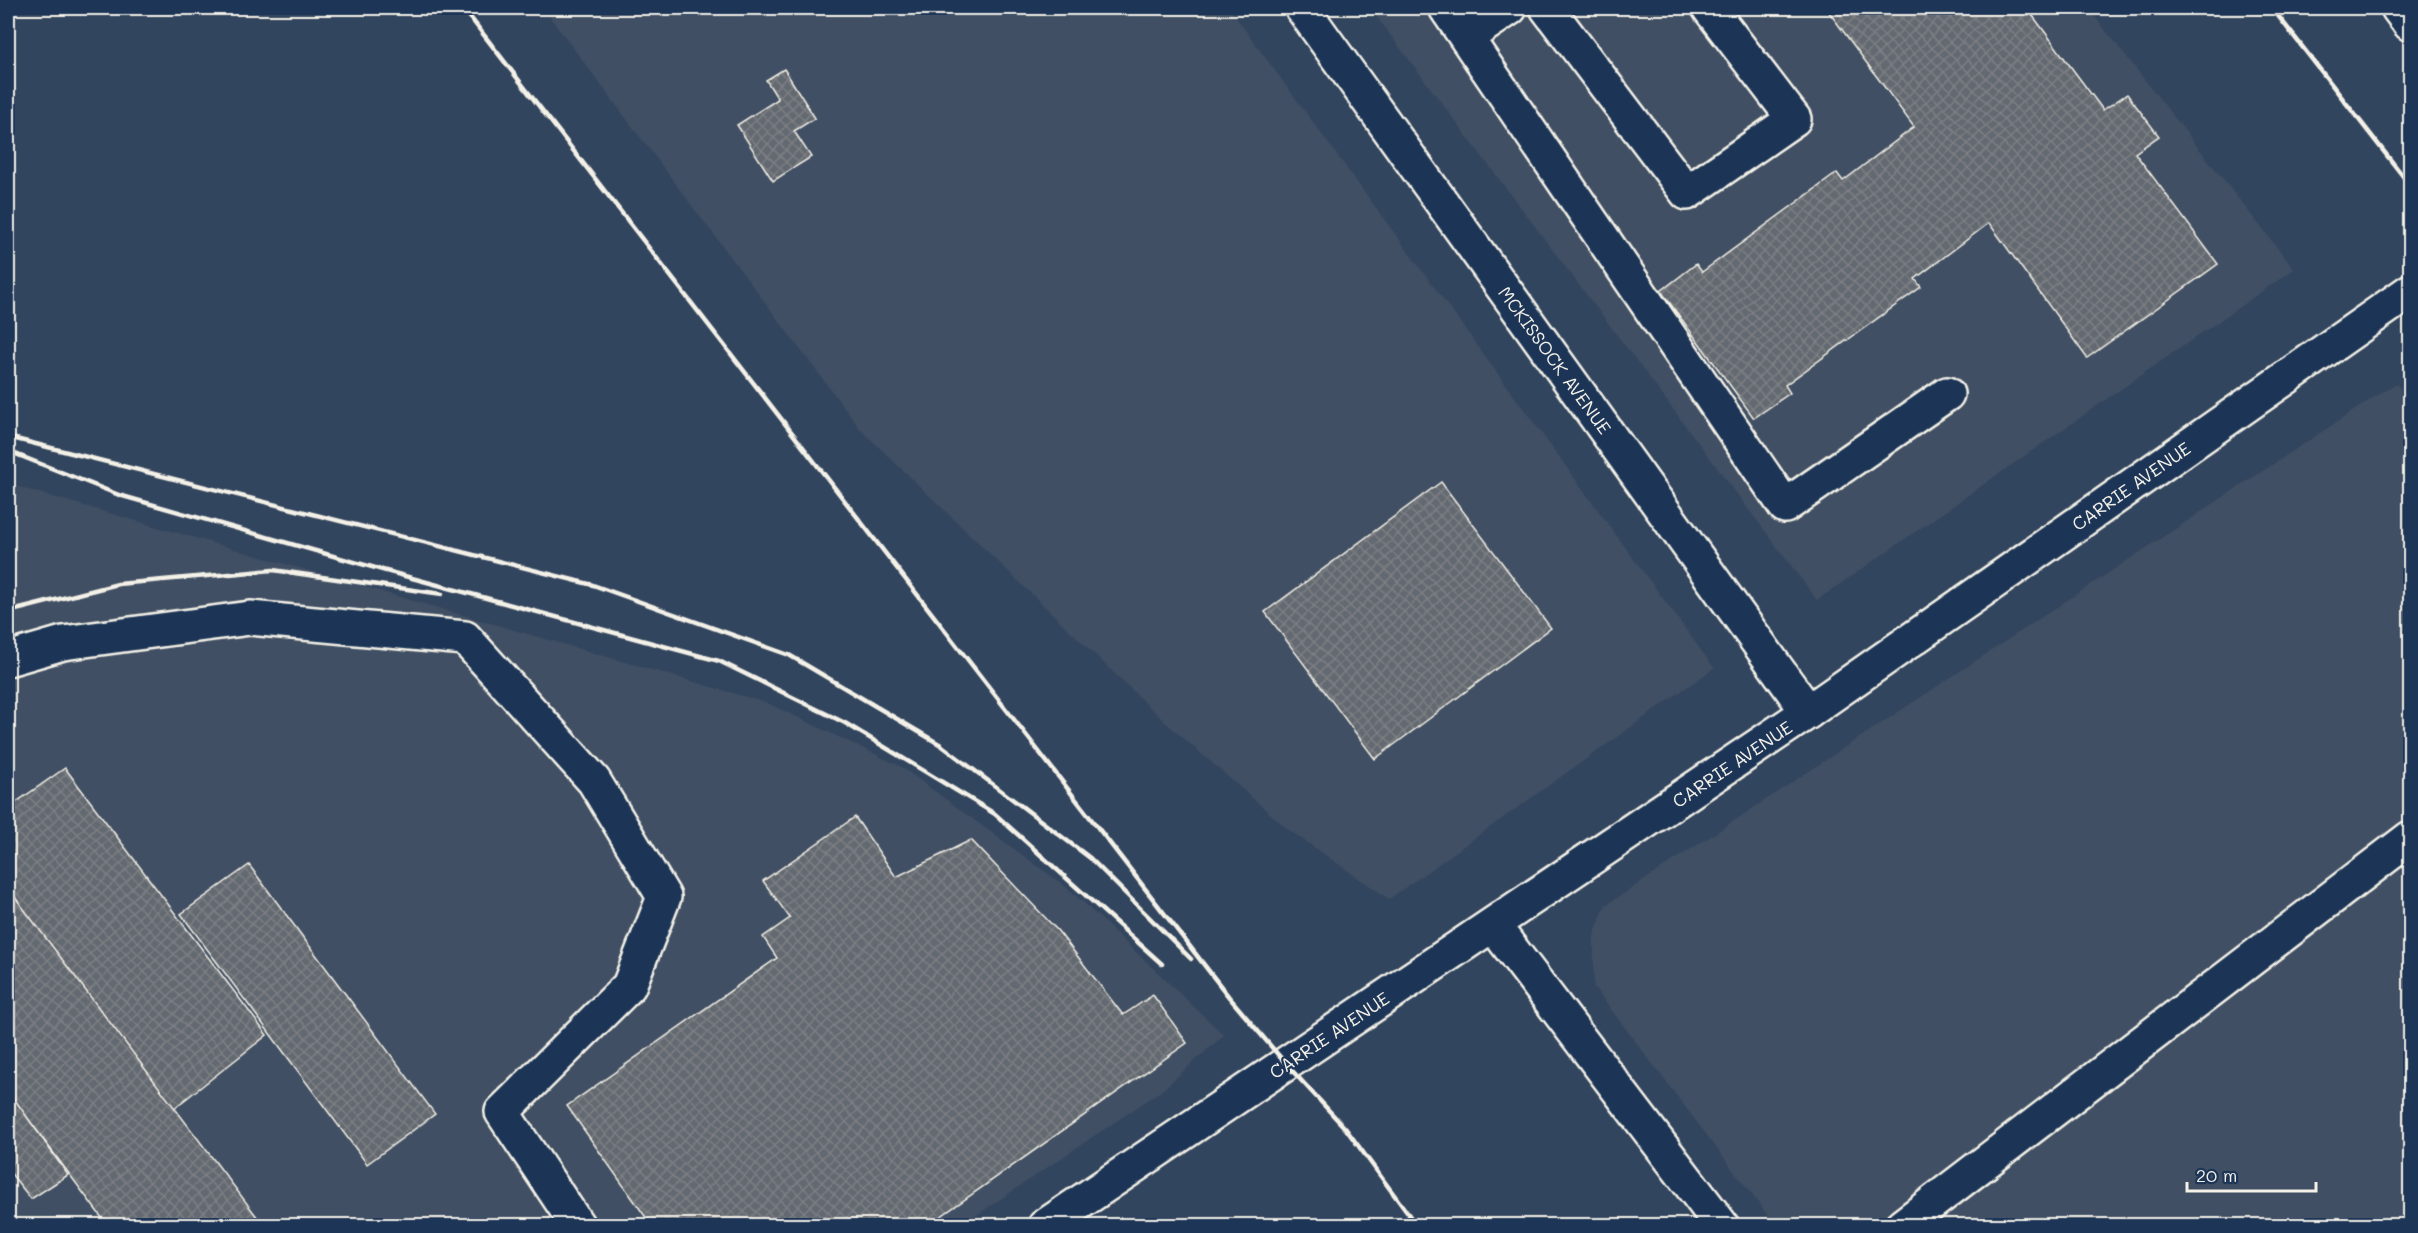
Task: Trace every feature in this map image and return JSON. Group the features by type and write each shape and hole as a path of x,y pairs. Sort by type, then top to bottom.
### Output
{"street":[{"path":"1446,8 1785,506 1947,394"},
{"path":"1467,37 1510,8"},
{"path":"1547,8 1686,193 1794,119 1709,8"},
{"path":"2398,8 2410,24"},
{"name":"MCKISSOCK AVENUE","path":"1305,9 1808,712"},
{"name":"CARRIE AVENUE","path":"1046,1226 1808,712 2410,291"},
{"path":"8,659 63,643 250,618 465,638 594,782 664,897 629,986 502,1112 578,1226"},
{"path":"1916,1221 2410,838"},
{"path":"1493,925 1722,1226"}],"shaded area":[{"path":"543,8 1229,8 1714,668 1389,899 1289,830 1165,722 861,430"},
{"path":"1370,8 2088,8 2294,269 1817,600"},
{"path":"2396,383 2410,401 2410,1225 1775,1225 1594,987 1594,936 1605,906"},
{"path":"8,484 767,703 900,766 1069,889 1224,1035 1161,1091 962,1225 8,1225"}],"building":[{"path":"1826,8 2027,8 2103,110 2127,94 2159,136 2135,153 2218,264 2087,358 1989,223 1915,279 1921,287 1785,385 1790,393 1754,418 1661,291 1696,264 1702,272 1837,173 1843,181 1914,127"},
{"path":"784,69 815,118 794,131 811,157 773,181 737,125 778,99 766,80"},
{"path":"1441,482 1551,628 1375,759 1265,612"},
{"path":"65,768 267,1035 173,1109 8,889 8,808"},
{"path":"855,817 896,877 971,840 1058,931 1123,1015 1153,995 1187,1043 927,1226 652,1226 567,1106 777,958 763,937 790,918 763,881"},
{"path":"249,865 435,1114 367,1164 181,914"},
{"path":"8,888 264,1226 108,1226 8,1092"},
{"path":"8,1090 68,1175 31,1199 8,1170"}],"railway":[{"path":"463,8 1229,997 1346,1129 1417,1226"},
{"path":"2272,8 2410,185"},
{"path":"8,437 593,585 789,655 941,745 1090,858 1191,959"},
{"path":"8,451 119,495 386,571 719,661 845,723 995,814 1162,964"},
{"path":"8,612 118,584 273,570 442,594"}]}
